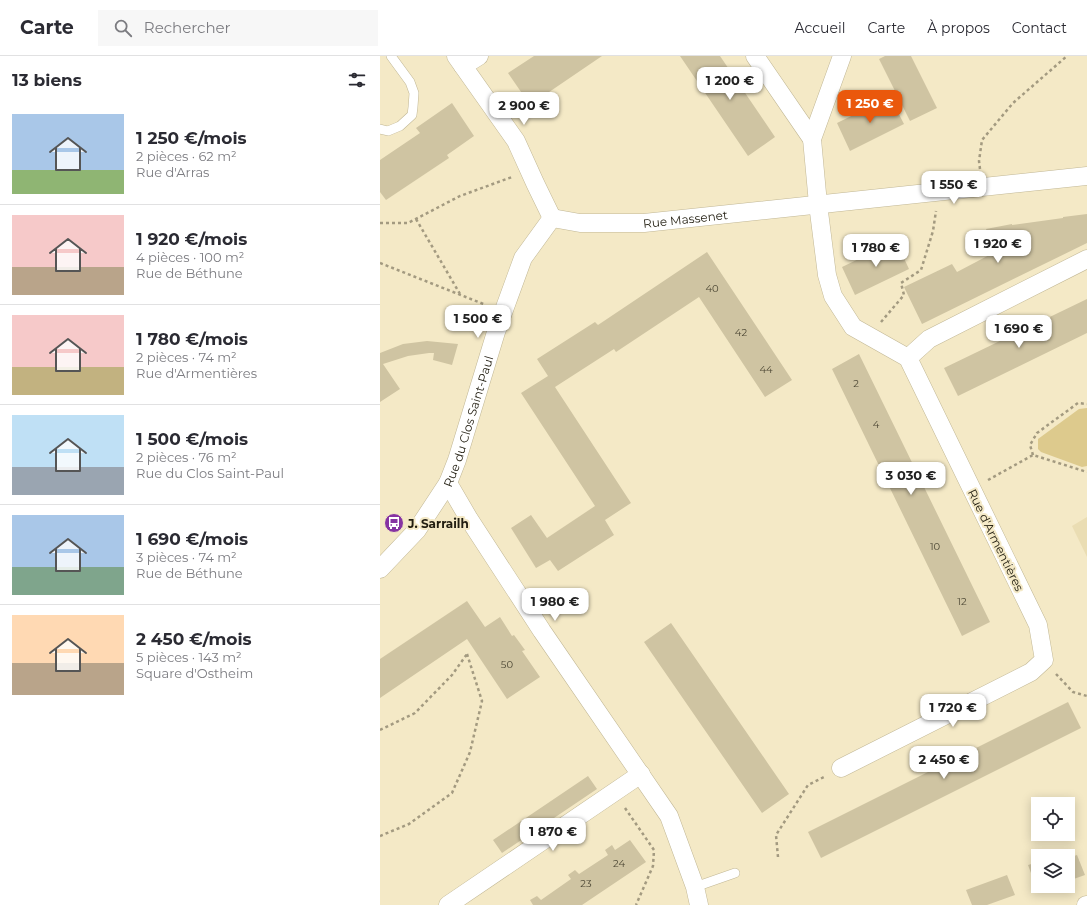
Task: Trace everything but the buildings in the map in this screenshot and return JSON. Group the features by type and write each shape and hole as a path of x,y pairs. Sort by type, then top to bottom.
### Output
{"street":[{"path":"479,56 459,61 516,141 552,218"},
{"path":"755,56 812,138"},
{"path":"842,56 812,138 818,204 827,275 833,296 853,327 908,358 929,339 1087,259"},
{"name":"Rue Massenet","path":"552,218 580,223 644,222 1087,176"},
{"name":"Rue du Clos Saint-Paul","path":"552,218 523,258 487,360 457,460 448,484 542,631 669,816 695,887 698,905"},
{"name":"Rue d'Armentières","path":"908,358 1038,625 1044,660"},
{"path":"380,569 417,530 448,484"},
{"path":"842,768 1031,672 1044,660"},
{"path":"448,905 641,774"}],"lane":[{"path":"380,129 388,131 400,126 412,115 414,93 410,82 392,56"},
{"path":"695,887 735,873"}],"path":[{"path":"981,187 979,161 982,140 1013,103 1067,56"},
{"path":"380,224 408,223 460,196 529,170"},
{"path":"869,336 904,295 901,283 921,270 934,231 939,192"},
{"path":"416,219 460,294"},
{"path":"380,263 483,303 503,314"},
{"path":"1033,455 1030,445 1037,433 1078,403 1087,404"},
{"path":"972,489 1033,455 1087,472"},
{"path":"380,730 415,713 452,675 467,654 482,701 470,752 452,793 410,824 380,836"},
{"path":"1044,660 1073,692 1087,696"},
{"path":"778,857 776,835 808,785 842,768"},
{"path":"614,792 654,850 653,866 636,905"}],"shaded area":[{"path":"1087,408 1087,466 1082,467 1041,452 1038,449 1038,439 1079,409"},
{"path":"1087,517 1087,557 1072,526"}],"place":[{"name":"J. Sarrailh","path":"394,523"}]}
